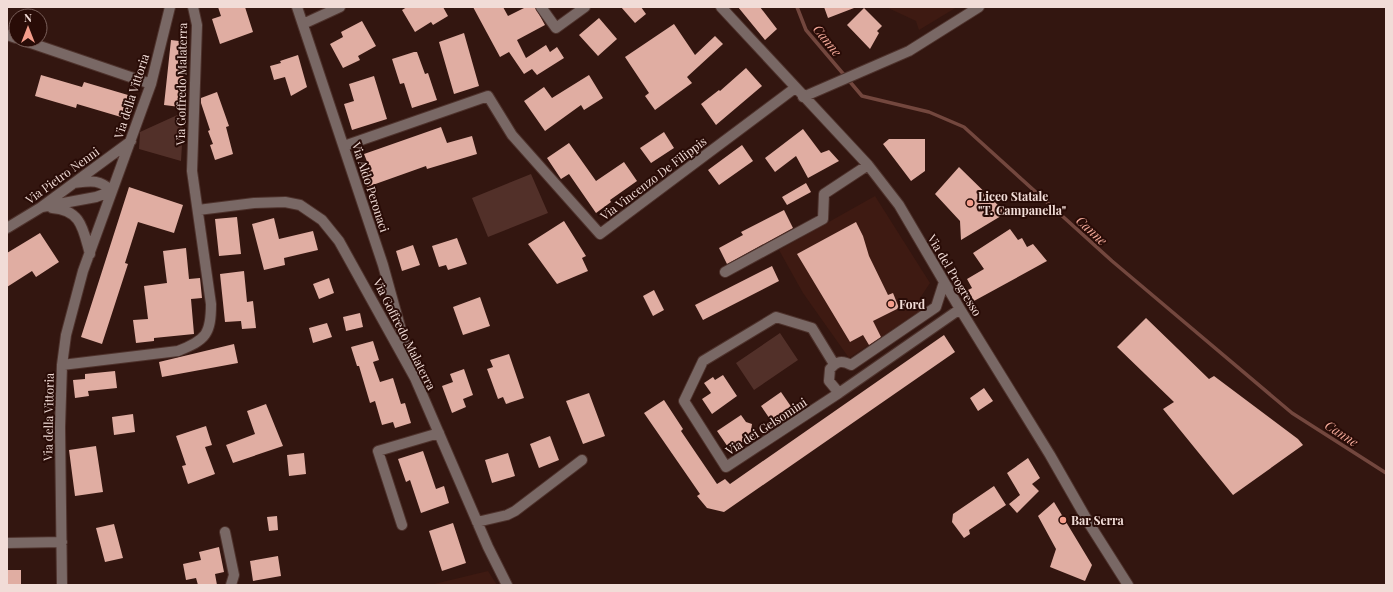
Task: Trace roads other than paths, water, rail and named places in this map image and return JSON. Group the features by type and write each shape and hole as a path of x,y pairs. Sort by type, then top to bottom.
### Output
{"street":[{"name":"Via della Vittoria","path":"62,585 60,426 62,365 66,334 90,254 151,84 170,7"},
{"name":"Via Goffredo Malaterra","path":"62,365 178,351 195,344 205,336 211,323 211,304 192,171 197,25 193,7"},
{"name":"Via Aldo Peronaci","path":"297,7 383,265 415,378"},
{"path":"303,24 340,7"},
{"path":"541,7 556,28 585,7"},
{"name":"Via del Progresso","path":"721,7 803,97 868,165 899,205 944,282 956,312 1050,455 1090,525 1128,585"},
{"path":"803,97 909,51 979,7"},
{"path":"45,48 151,84"},
{"name":"Via Vincenzo De Filippis","path":"344,146 488,96 512,135 600,234 795,88"},
{"name":"Via Pietro Nenni","path":"7,228 40,208 130,141"},
{"path":"725,272 823,219 824,194 868,165"},
{"path":"73,183 89,181 102,183 112,191"},
{"path":"40,208 96,197 112,191"},
{"name":"Via Goffredo Malaterra","path":"198,210 254,203 285,202 300,205 313,212 322,220 339,241 415,378 477,522 507,585"},
{"path":"40,208 63,209 75,215 82,226 90,254"},
{"path":"839,393 829,381 828,375 834,364 840,362 851,365 936,307 944,282"},
{"path":"936,307 956,312"},
{"name":"Via dei Gelsomini","path":"834,364 812,328 776,317 704,361 684,401 726,467 839,393 956,312"},
{"path":"402,525 378,451 439,433"},
{"path":"477,522 507,515 515,511 582,460"},
{"path":"225,532 234,575 231,585"},
{"path":"7,544 62,542"}],"waterway":[{"name":"Canne","path":"797,7 806,30 862,96 929,112 964,127 1112,261 1292,413 1386,473"}],"place":[{"name":"Liceo Statale \"T. Campanella\"","path":"970,203"},
{"name":"Ford","path":"891,304"},
{"name":"Bar Serra","path":"1063,520"}]}
